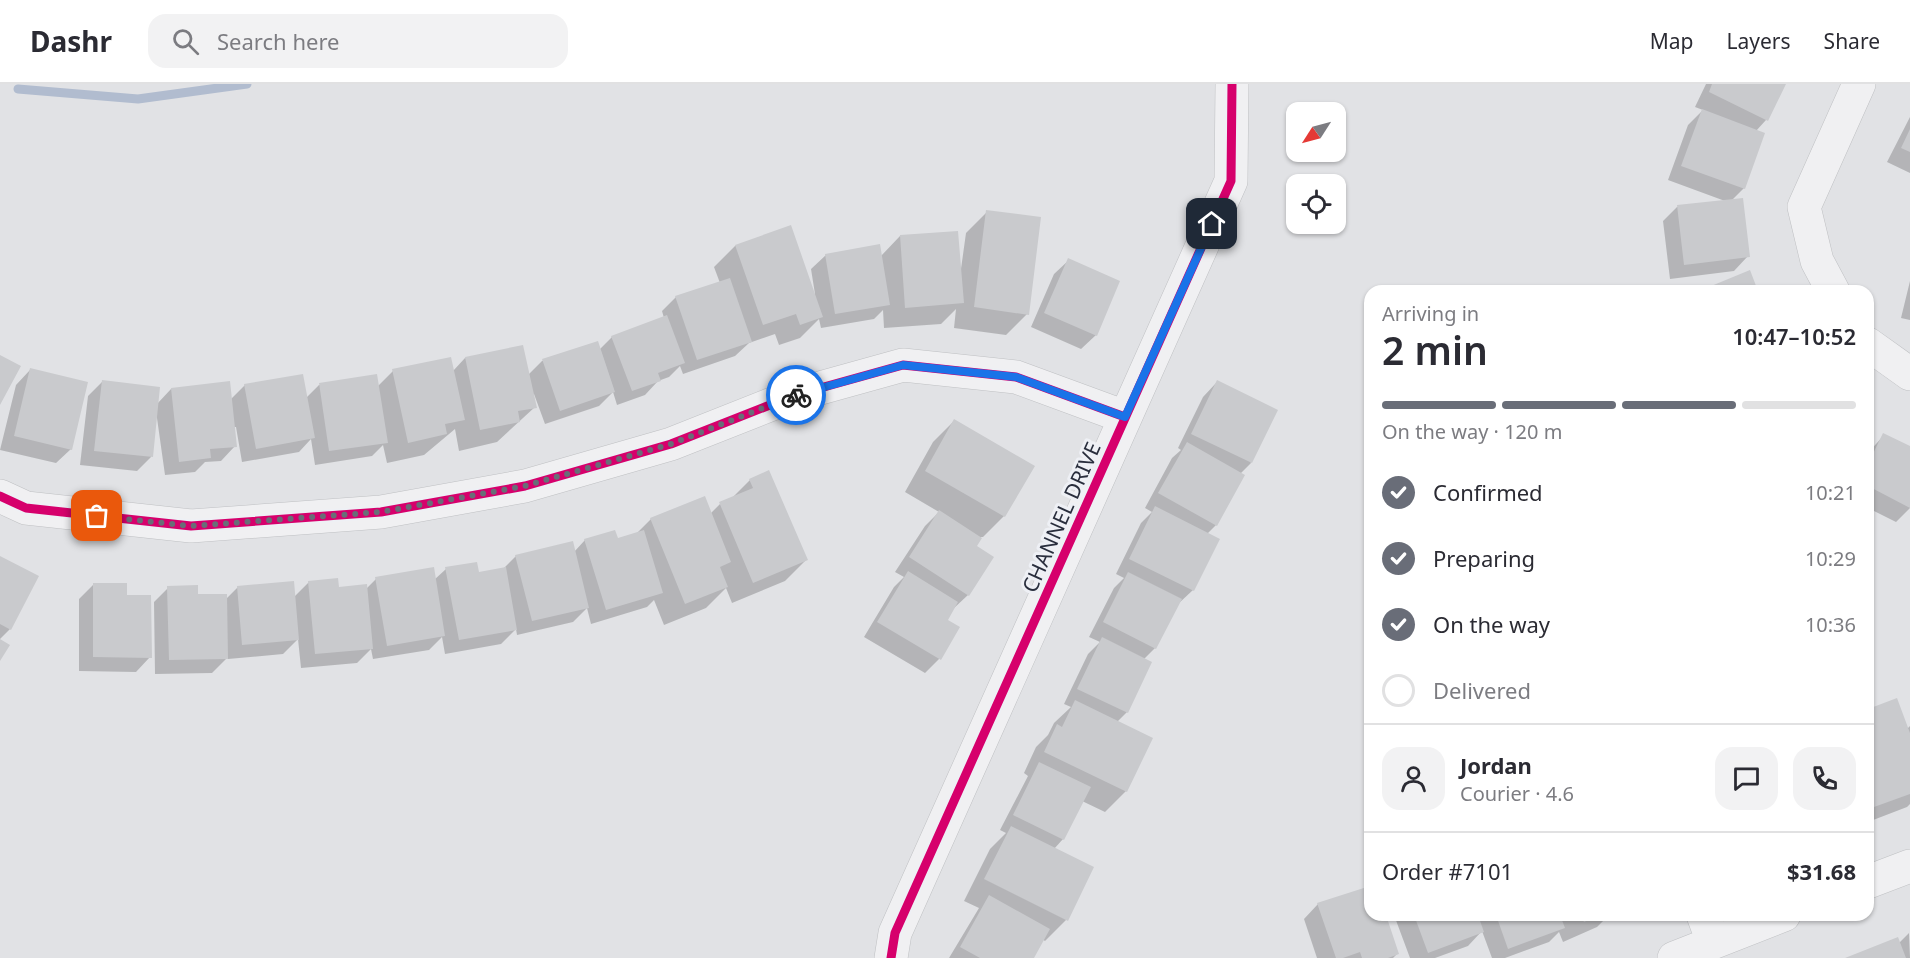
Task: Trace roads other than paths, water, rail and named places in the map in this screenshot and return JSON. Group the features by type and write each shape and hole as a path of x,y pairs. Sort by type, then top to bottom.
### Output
{"street":[{"name":"CHANNEL DRIVE","path":"891,958 895,933 1231,181 1232,84"},
{"path":"1830,285 1817,261 1804,207 1859,84"},
{"path":"1874,348 1910,374"},
{"path":"0,496 26,508 191,526 381,512 525,486 671,444 795,395 903,365 1016,377 1125,417"},
{"path":"1874,880 1910,866"},
{"path":"1674,958 1708,929 1751,921"}],"waterway":[{"path":"18,89 138,99 247,84"}]}
